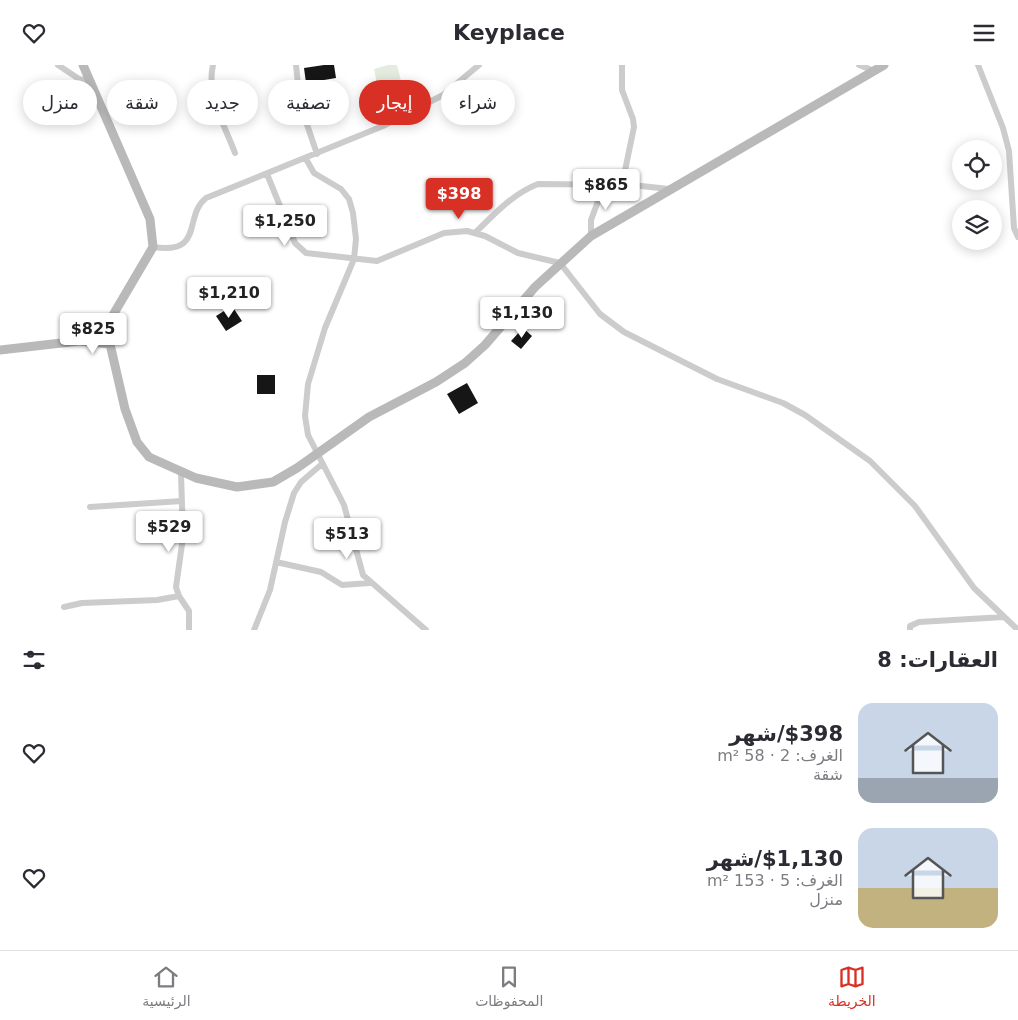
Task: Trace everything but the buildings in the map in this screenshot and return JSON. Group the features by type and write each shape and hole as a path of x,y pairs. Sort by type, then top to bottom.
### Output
{"main road":[{"path":"83,65 90,80"},
{"path":"97,95 150,219 153,235 153,247 113,315 108,331 125,409 137,443 149,457 181,473 237,487 274,482 298,468 369,417 436,382 466,363 485,345 526,297 560,263 591,236 872,70 884,65"},
{"path":"79,341 108,331"},
{"path":"0,350 79,341 110,344"}],"street":[{"path":"58,65 71,74 85,80"},
{"path":"213,65 214,96 235,153"},
{"path":"296,65 300,104 316,154"},
{"path":"153,247 172,248 185,241 193,230 198,206 206,198 306,159 383,126 450,90 479,65"},
{"path":"622,65 622,90 634,127 622,185"},
{"path":"860,65 872,70"},
{"path":"978,65 1006,138 1012,169 1014,228 1018,237"},
{"path":"306,159 314,173 341,189 349,199 356,233 354,259 325,328 308,384 306,416 308,435 316,454 344,505 363,575 426,630"},
{"path":"267,174 300,249 313,255 377,261 444,233 458,231 476,233 518,253 560,263 600,314 624,331 710,375 782,403 805,415 870,461 934,529 974,588 1018,630"},
{"path":"476,233 503,206 533,186 545,183 622,185 670,189"},
{"path":"591,236 591,220 604,185"},
{"path":"254,630 270,591 294,493 301,483 322,464"},
{"path":"181,473 182,537 176,577 179,595 189,611 188,630"},
{"path":"90,507 182,501"},
{"path":"276,562 321,572 342,585 370,583"},
{"path":"64,607 82,603 157,599 179,595"},
{"path":"910,630 910,626 919,622 1004,617"}],"shaded area":[{"path":"388,65 397,65 401,80 376,80 374,69"}]}
